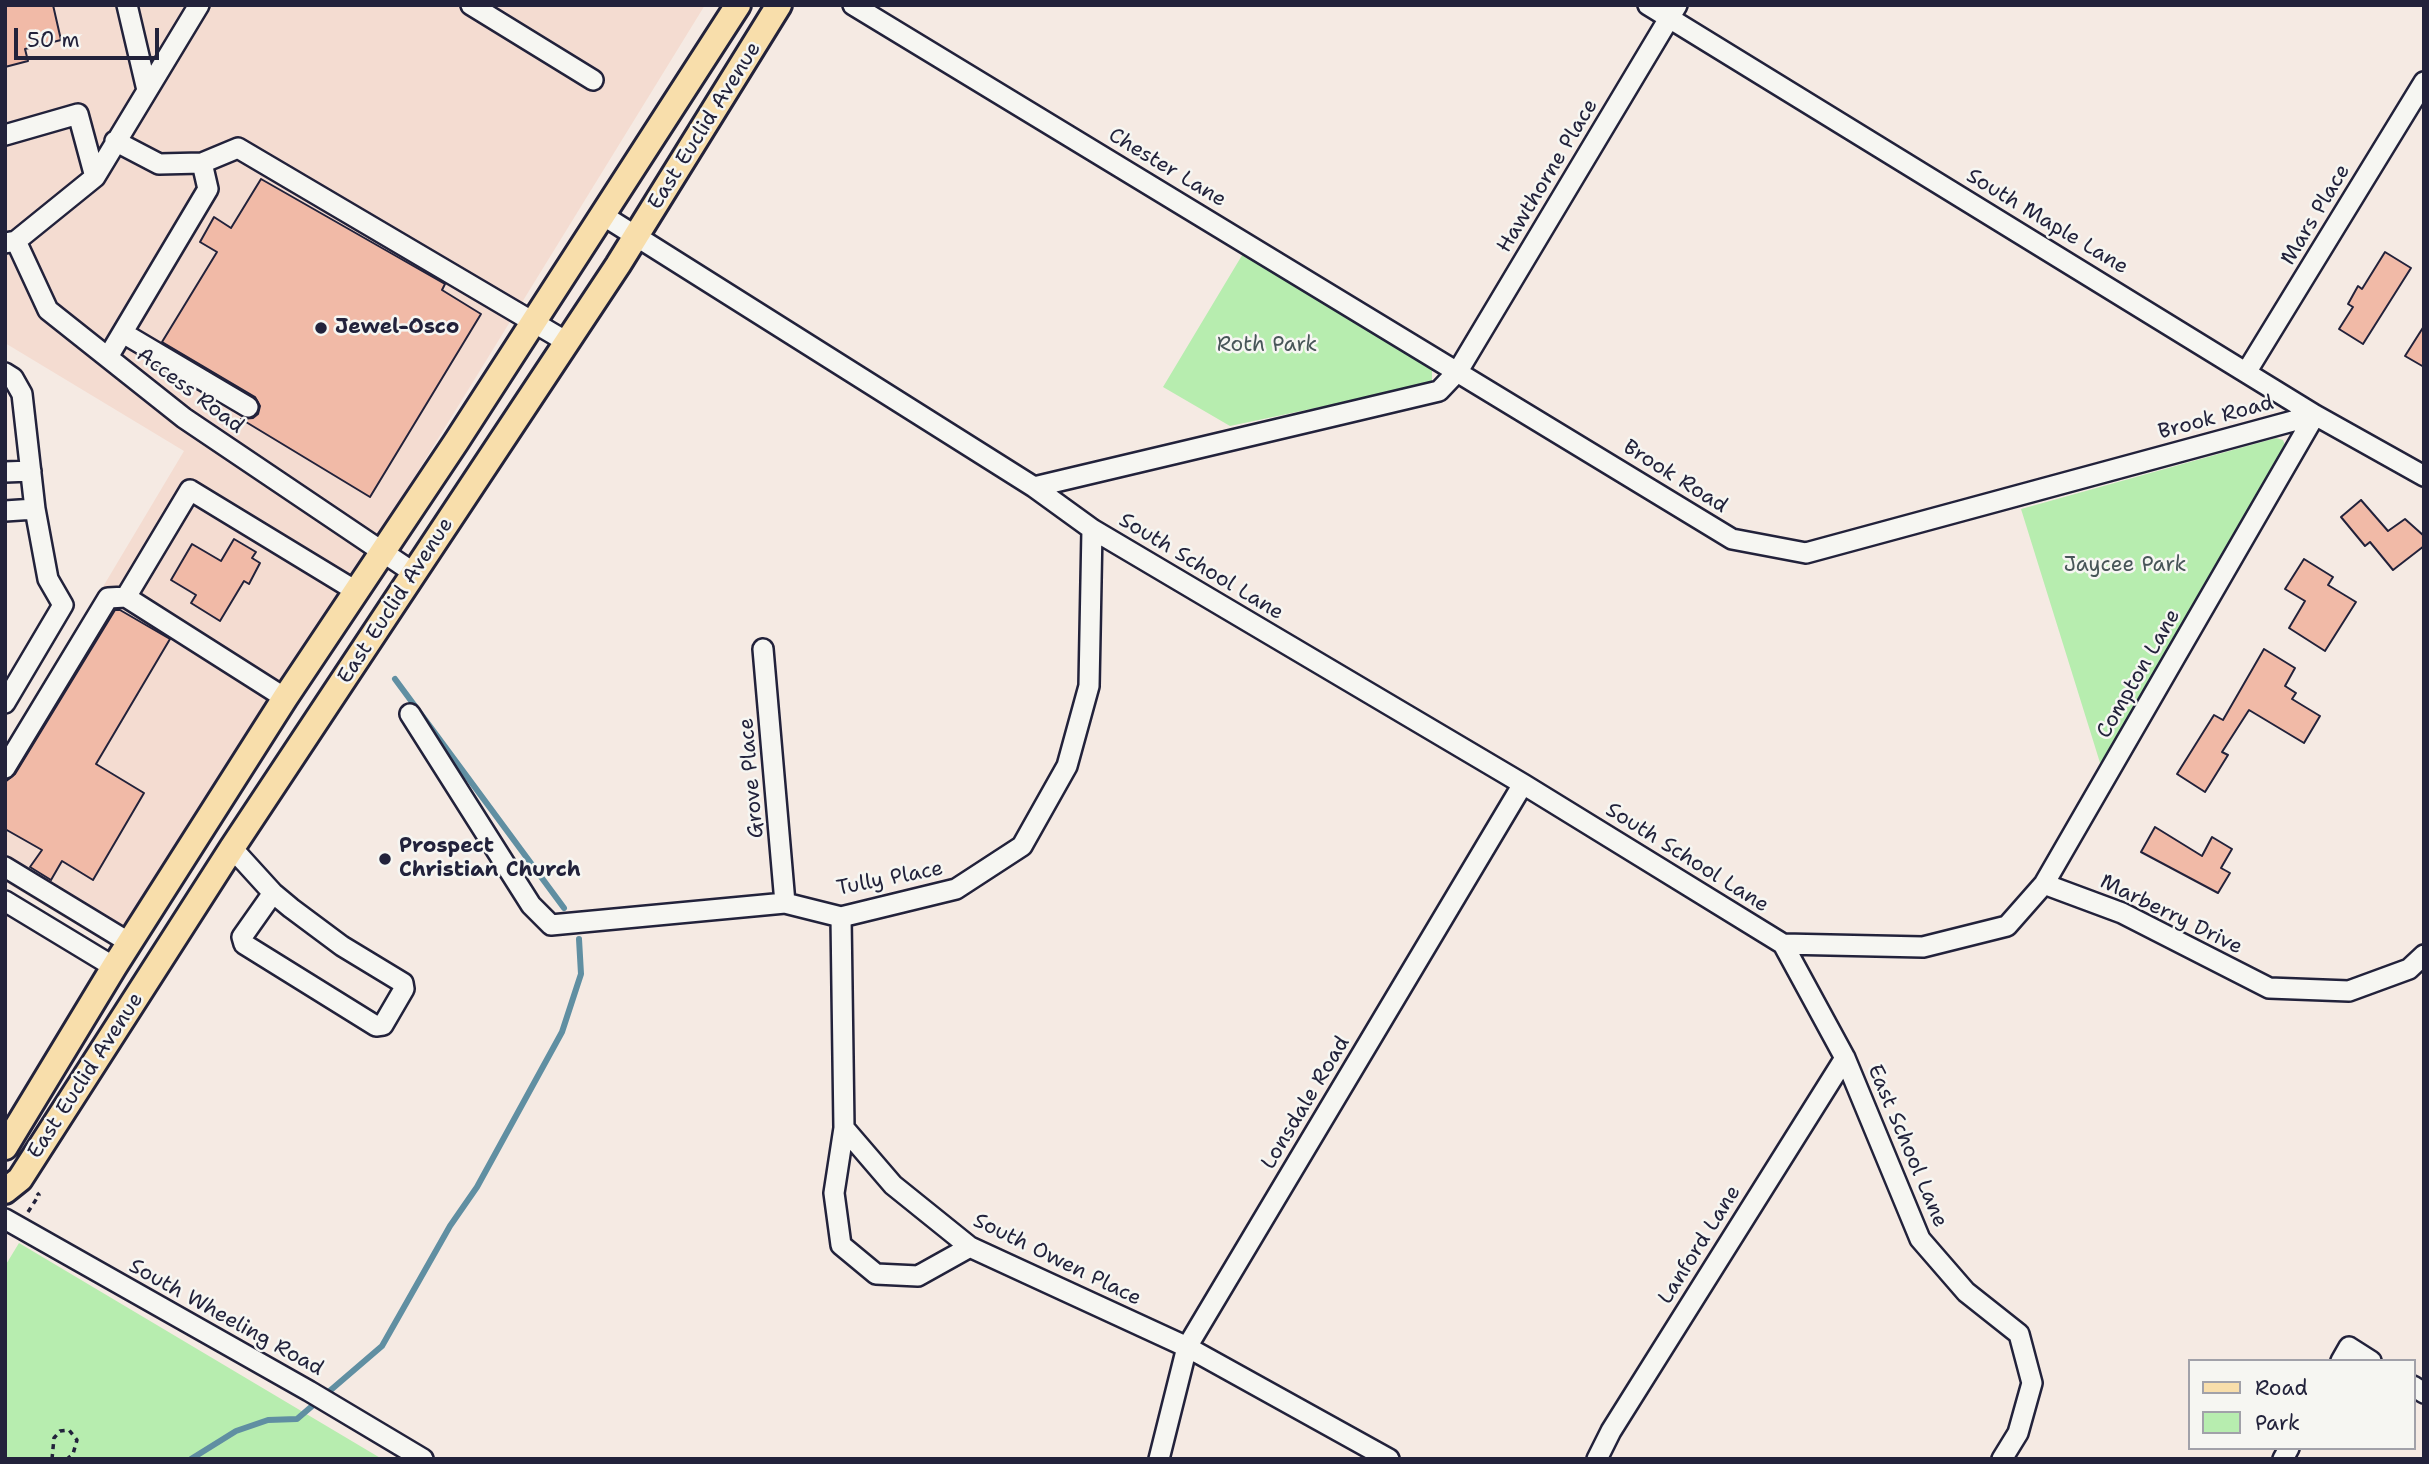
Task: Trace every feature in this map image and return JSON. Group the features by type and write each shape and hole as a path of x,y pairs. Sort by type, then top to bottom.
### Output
{"main road":[{"name":"East Euclid Avenue","path":"5,1147 114,967 285,698 604,216 738,5"},
{"name":"East Euclid Avenue","path":"5,1191 20,1179 232,848 567,342 779,5"}],"street":[{"path":"127,5 147,90"},
{"path":"11,242 95,177 199,5"},
{"path":"471,5 593,80"},
{"name":"Chester Lane","path":"853,5 1458,371"},
{"name":"South Maple Lane","path":"1648,5 1674,12 2315,415 2424,475"},
{"name":"Hawthorne Place","path":"1458,371 1674,12"},
{"name":"Mars Place","path":"2247,371 2424,82"},
{"path":"5,135 78,114 95,177"},
{"path":"116,141 159,164 202,163 238,148 470,288 534,321 567,342"},
{"path":"108,358 208,189 202,163"},
{"name":"South School Lane","path":"604,216 1034,487 1092,529 1523,784 1783,944"},
{"name":"Access Road","path":"11,242 48,310 184,418 414,573"},
{"path":"123,333 248,407"},
{"path":"1034,487 1427,395 1440,391 1458,371"},
{"name":"Brook Road","path":"1458,371 1731,539 1806,553 2315,415"},
{"path":"5,373 13,378 22,394 35,509 48,579 62,605 5,703"},
{"name":"Compton Lane","path":"2044,884 2315,415"},
{"path":"5,472 30,471"},
{"path":"126,597 190,490 356,591"},
{"path":"5,511 35,509"},
{"name":"Tully Place","path":"410,714 531,905 551,925 785,903 841,916 956,889 1022,846 1067,766 1089,686 1092,529"},
{"path":"5,768 108,598 126,597 285,698"},
{"name":"Grove Place","path":"763,649 785,903"},
{"name":"Lonsdale Road","path":"1159,1459 1187,1347 1523,784"},
{"path":"232,848 273,892 342,946 403,984 404,989 383,1025 376,1026 244,944 242,937 273,892"},
{"path":"5,867 130,943"},
{"path":"1783,944 1923,947 2007,926 2044,884"},
{"name":"Marberry Drive","path":"2044,884 2122,913 2269,988 2349,992 2409,969 2424,955"},
{"path":"5,901 114,967"},
{"path":"841,916 844,1128 834,1193 841,1245 876,1275 918,1276 970,1247"},
{"name":"East School Lane","path":"1783,944 1845,1058 1920,1239 1966,1292 2019,1334 2032,1383 2018,1433 2002,1459"},
{"name":"Lanford Lane","path":"1597,1459 1611,1431 1845,1058"},
{"name":"South Owen Place","path":"844,1128 893,1185 970,1247 1187,1347 1389,1459"},
{"name":"South Wheeling Road","path":"5,1219 309,1391 422,1459"},
{"path":"2342,1359 2349,1347 2368,1359"}],"path":[{"path":"52,1459 54,1438 60,1431 69,1430 77,1440 73,1454 67,1459"}],"shaded area":[{"path":"5,5 705,5 356,572 112,946 5,882 5,751 184,451 5,343"}],"green space":[{"name":"Roth Park","path":"1244,252 1432,368 1432,381 1425,385 1230,426 1163,387"},
{"name":"Jaycee Park","path":"2276,438 2283,440 2288,452 2283,463 2101,766 2021,509"},
{"path":"19,1243 382,1459 5,1459 5,1266"}],"building":[{"path":"5,5 53,5 61,40 25,49 28,61 5,67"},
{"name":"Jewel-Osco","path":"261,179 445,284 442,290 481,314 370,497 241,419 253,418 258,414 260,406 255,397 162,342 217,252 200,242 214,217 231,228"},
{"path":"2385,252 2411,268 2363,344 2339,329 2353,307 2348,304 2358,286 2362,289"},
{"path":"2424,326 2424,367 2405,356"},
{"path":"2361,500 2388,531 2405,519 2424,536 2424,546 2393,570 2370,542 2365,546 2341,517"},
{"path":"234,539 256,552 252,558 260,563 249,584 244,581 220,621 191,603 196,595 171,580 192,544 221,561"},
{"path":"2304,559 2333,577 2328,585 2356,602 2325,651 2289,628 2305,601 2285,589"},
{"path":"115,610 120,610 170,639 96,764 144,793 93,880 62,861 51,880 30,867 42,850 5,829 5,782 15,774"},
{"path":"2264,649 2295,668 2285,686 2296,693 2292,699 2320,716 2304,743 2249,710 2222,752 2228,755 2205,792 2177,774 2214,715 2223,720"},
{"path":"2155,827 2202,856 2212,837 2232,849 2221,868 2230,873 2218,893 2141,852"}],"waterway":[{"path":"395,679 564,908"},
{"path":"191,1459 236,1431 268,1420 297,1419 382,1346 450,1226 477,1187 562,1032 581,974 579,939"}],"place":[{"name":"Jewel-Osco","path":"321,328"},
{"name":"Prospect Christian Church","path":"385,859"}]}
